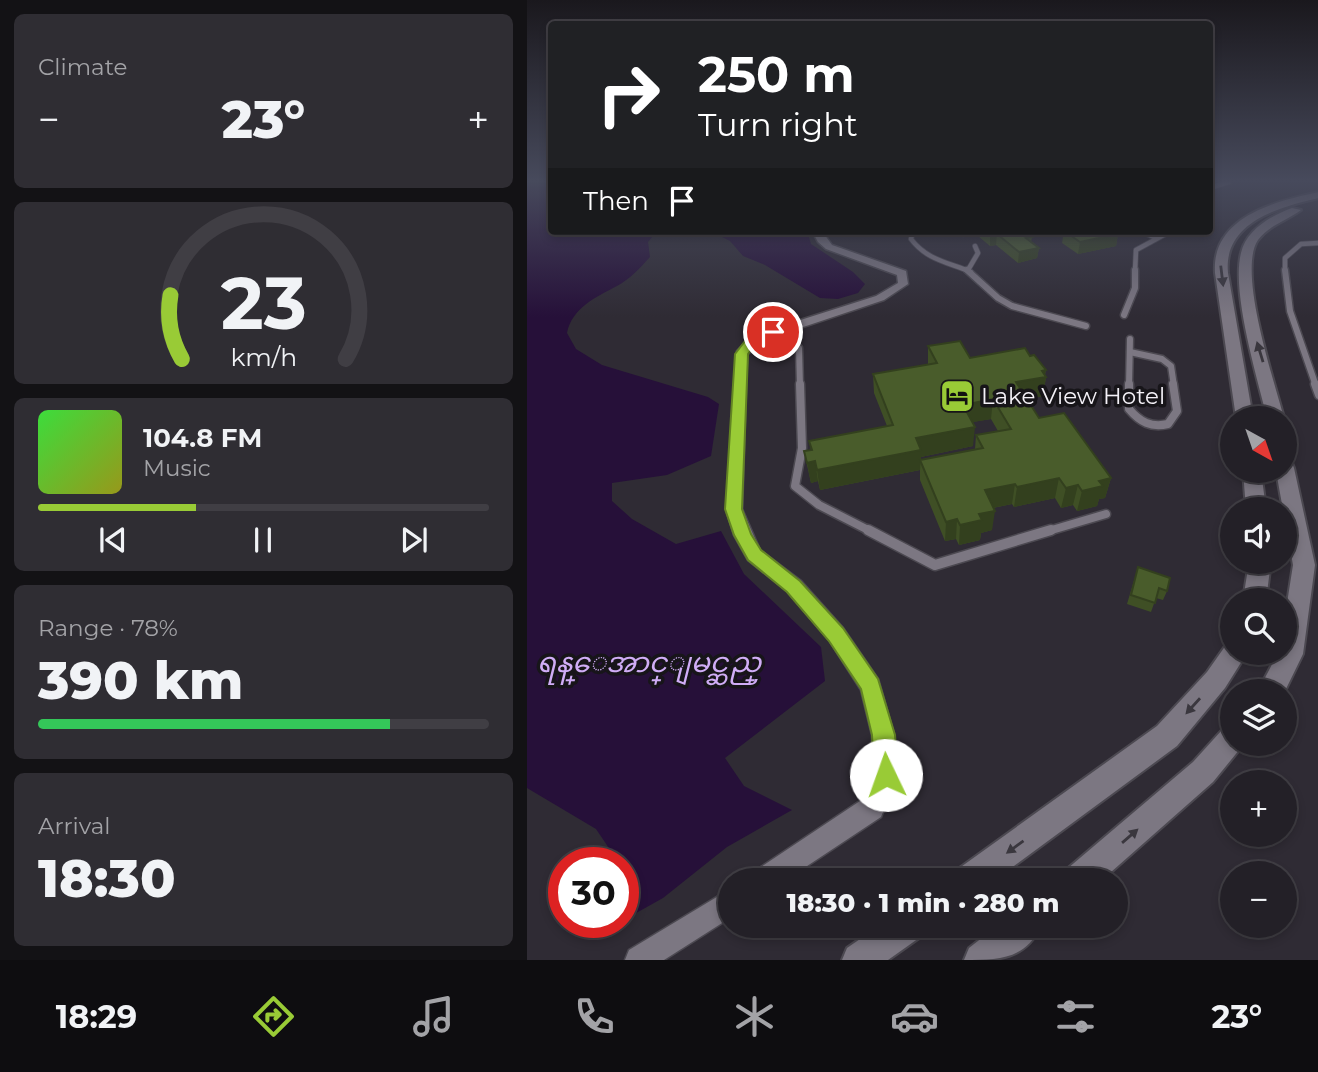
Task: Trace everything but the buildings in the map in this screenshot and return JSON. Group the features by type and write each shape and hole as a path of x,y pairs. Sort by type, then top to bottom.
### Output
{"main road":[{"path":"1241,406 1221,263 1224,246 1234,232 1242,227"},
{"path":"1267,227 1254,237 1247,251 1244,285 1272,406"},
{"path":"1277,679 1291,654 1303,565 1288,483"},
{"path":"986,868 1167,736 1227,665"},
{"path":"1092,868 1203,772 1220,753"},
{"path":"859,960 890,938"},
{"path":"981,960 1009,938"}],"street":[{"path":"782,868 872,808 886,775 883,735 871,686 836,634 802,596 754,555 733,509 741,354 757,338 880,298 903,284 902,273 829,247 819,235"},
{"path":"639,960 718,910"}],"lane":[{"path":"912,235 911,239 929,258 968,270 1006,303 1086,326"},
{"path":"1149,235 1156,238"},
{"path":"1124,315 1135,288 1136,250 1163,235"},
{"path":"1318,243 1301,244 1285,258 1283,284 1290,318 1318,395"},
{"path":"968,270 978,253 975,246"},
{"path":"757,338 799,348 802,448 795,486 819,505 935,565 1106,514"},
{"path":"1130,339 1129,409 1135,417 1150,426 1168,424 1177,411 1171,366 1162,359 1130,352"}],"water":[{"name":"ရန္ေအာင္ျမင္ဆည္","path":"527,227 548,227 548,235 654,235 648,242 650,257 631,277 579,310 567,333 576,349 602,365 708,397 719,404 711,456 667,475 612,483 612,501 632,519 676,544 721,531 744,574 821,647 825,681 725,758 744,786 792,810 727,847 663,898 639,911 639,847 608,847 596,829 527,788"},
{"path":"718,235 808,235 811,244 853,272 865,284 858,293 838,299 820,298 765,265 743,256 730,241"}],"place":[{"name":"Lake View Hotel","path":"957,396"}],"route":[{"path":"773,332 749,343 741,354 733,509 754,555 794,586 836,634 871,686 883,735 886,775"}]}
